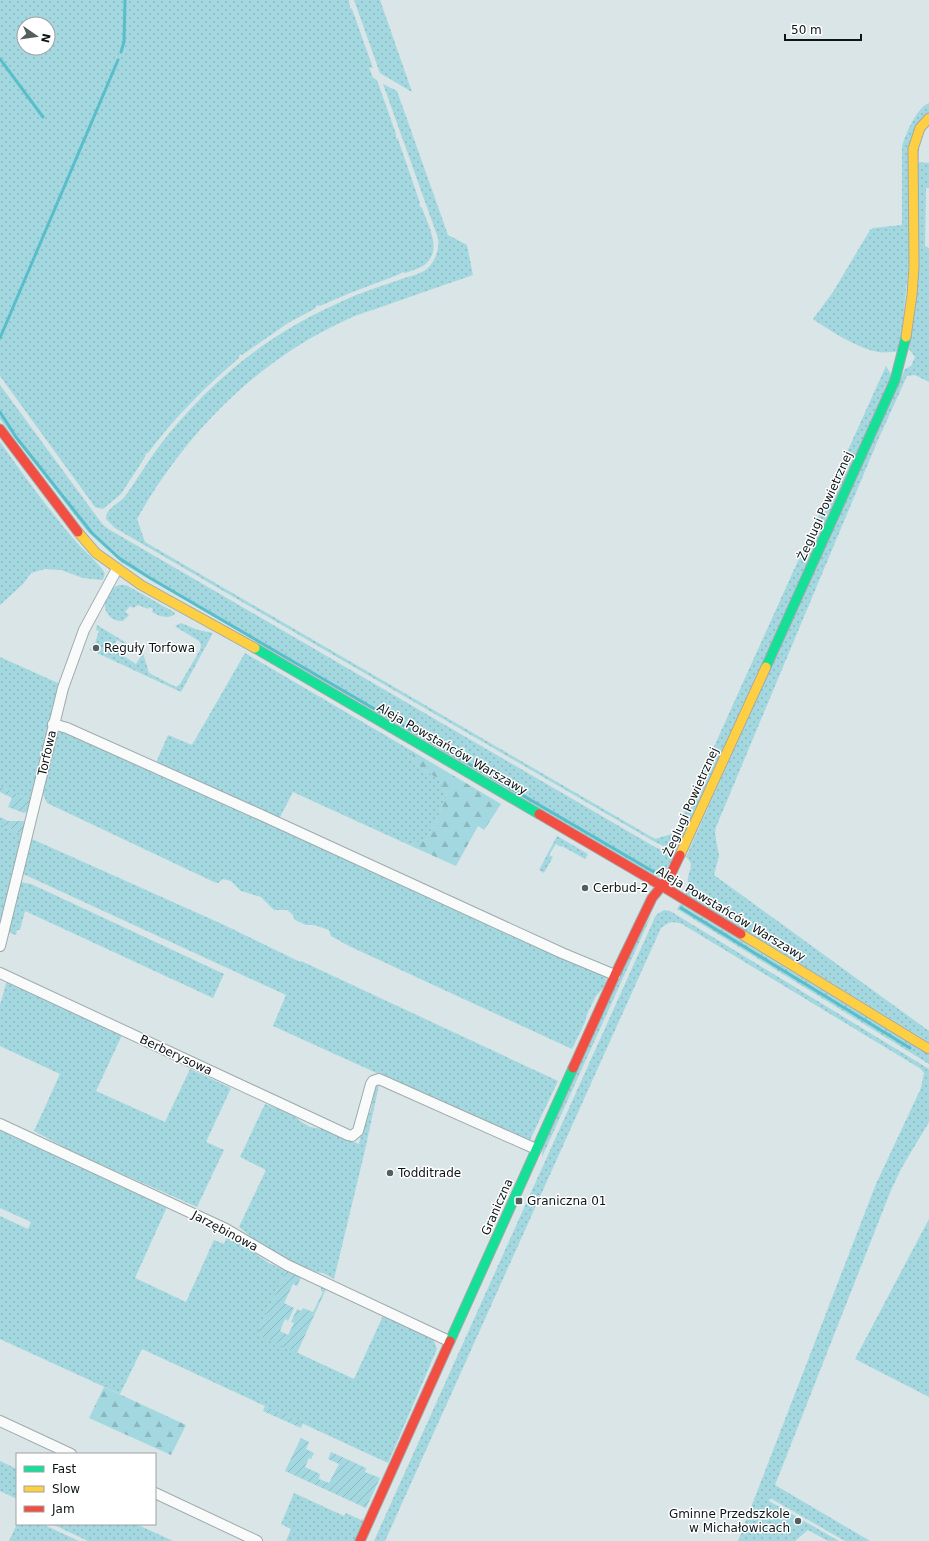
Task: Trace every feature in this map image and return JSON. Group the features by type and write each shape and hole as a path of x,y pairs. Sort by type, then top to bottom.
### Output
{"street":[{"name":"Żeglugi Powietrznej","path":"662,886 670,876 682,853 895,380 901,362 910,318 913,286 913,149 916,135 920,127 929,118"},
{"name":"Aleja Powstańców Warszawy","path":"0,430 77,531 96,553 141,585 217,626 662,886 929,1049"},
{"name":"Torfowa","path":"0,946 63,688 84,630 117,569"},
{"path":"54,724 67,728 141,761 450,901 562,954 615,975"},
{"name":"Graniczna","path":"360,1541 615,975 647,908 654,895 662,886"},
{"name":"Berberysowa","path":"0,973 352,1136 358,1131 372,1081 381,1079 536,1149"},
{"name":"Jarzębinowa","path":"0,1124 226,1229 287,1265 449,1341"},
{"path":"0,1421 69,1453"},
{"path":"156,1493 257,1541"}],"green space":[{"path":"0,0 349,0 350,8 352,9 373,68 369,67 373,78 377,80 396,134 396,138 398,139 420,203 419,205 422,208 433,238 433,253 423,266 405,273 403,272 320,306 318,305 315,307 316,308 288,323 242,355 241,354 239,358 202,391 148,453 146,453 145,457 121,494 103,509 95,507 0,376"},
{"path":"354,0 380,0 412,92 380,73"},
{"path":"383,84 397,91 448,235 467,245 473,275 365,312 349,319 312,338 281,357 252,379 200,430 177,458 156,488 137,519 145,542 655,839 675,833 886,366 892,376 676,852 655,842 115,528 106,519 108,512 124,498 157,449 175,426 194,405 236,366 283,332 308,318 342,301 380,286 420,273 427,269 435,259 438,250 438,238"},
{"path":"929,103 929,113 922,117 900,351 878,352 852,343 813,319 833,292 870,230 873,228 902,225 902,147 916,116 920,110"},
{"path":"917,162 929,163 929,188 926,188 925,246 929,248 929,382 915,375 907,376 878,440 716,827 715,834 719,856 714,875 929,1031 929,1042 685,894 689,888 688,879 691,867 689,860 686,857 905,369 911,366 915,357 909,349"},
{"path":"0,385 103,525 655,847 675,856 661,877 658,877 122,563 87,531 0,419"},
{"path":"0,442 58,520 103,570 104,577 102,580 83,578 61,570 45,569 31,573 23,584 0,605"},
{"path":"119,585 126,585 174,612 175,614 169,617 163,617 152,612 153,609 150,607 148,609 138,605 133,608 130,606 125,612 129,615 123,621 110,617 105,606 105,600 112,589"},
{"path":"181,623 198,630 213,633 181,692 97,653 99,647 95,645 93,651 90,650 93,643 95,643 99,631 96,630 97,625 138,651 117,640 113,649 136,664 143,653 149,673 176,687 180,684 200,650 201,645 199,641 175,626"},
{"path":"245,653 412,751 414,763 440,780 447,795 436,822 425,840 409,845 293,792 279,819 155,765 168,735 192,745"},
{"path":"0,657 60,684 31,801 0,786"},
{"path":"61,731 64,731 607,975 604,987 596,996 572,1049 349,946 331,936 329,930 314,925 306,925 295,920 292,914 287,910 274,910 261,897 241,891 231,881 223,879 218,883 214,882 47,803 42,792 55,735"},
{"path":"412,751 501,804 484,830 478,826 456,866 409,845 425,840 436,822 447,795 440,780 414,763"},
{"path":"0,786 31,801 29,811 24,813 8,807 12,798 0,792"},
{"path":"0,817 8,821 23,821 26,823 22,834 0,824"},
{"path":"0,824 22,834 25,826 0,933"},
{"path":"557,836 588,854 585,859 556,844 549,855 553,857 544,873 539,870"},
{"path":"32,839 222,924 300,962 301,961 558,1081 529,1142 273,1026 286,995 21,873"},
{"path":"20,882 31,884 224,974 213,998 25,911 20,930 17,930 16,935 7,932"},
{"path":"680,904 929,1055 929,1064 677,909"},
{"path":"664,910 670,911 929,1069 929,1122 902,1167 891,1190 775,1485 870,1541 845,1541 770,1498 769,1501 839,1541 828,1541 808,1530 795,1541 738,1541 876,1184 921,1088 924,1073 921,1069 682,924 673,922 666,924 661,928 385,1541 374,1541 656,915"},
{"path":"652,914 542,1157 543,1146 627,957"},
{"path":"7,980 122,1035 96,1091 165,1122 190,1069 231,1088 206,1142 224,1150 197,1207 75,1153 34,1131 60,1074 0,1046 0,1005"},
{"path":"382,1084 379,1085 334,1279 323,1273 314,1272 301,1267 261,1245 239,1227 266,1170 240,1157 265,1104 291,1113 310,1127 328,1130 359,1144 365,1117 370,1113 376,1085"},
{"path":"0,1128 167,1207 135,1278 186,1302 214,1240 224,1244 228,1235 269,1263 286,1271 257,1334 354,1379 383,1316 433,1339 437,1349 388,1463 142,1349 120,1394 0,1339 0,1216 28,1229 31,1222 0,1208"},
{"path":"929,1219 929,1397 855,1359"},
{"path":"286,1271 301,1277 297,1286 293,1284 284,1303 294,1308 288,1321 285,1319 280,1331 288,1335 294,1323 291,1322 297,1309 301,1311 303,1308 313,1312 323,1292 321,1291 321,1287 326,1289 297,1353 257,1334"},
{"path":"104,1387 186,1425 171,1455 89,1418"},
{"path":"265,1406 303,1423 301,1428 263,1411"},
{"path":"301,1438 309,1442 306,1449 314,1453 311,1459 309,1458 305,1467 320,1474 319,1479 329,1483 339,1464 328,1459 331,1452 366,1468 365,1472 380,1478 366,1508 285,1471"},
{"path":"0,1461 16,1469 16,1499 0,1491"},
{"path":"294,1493 344,1516 346,1513 361,1520 362,1518 363,1522 355,1541 286,1541 291,1529 281,1524"},
{"path":"776,1512 790,1520 781,1527 770,1527"},
{"path":"17,1525 44,1525 79,1541 9,1541"},
{"path":"54,1525 138,1525 173,1541 88,1541"}],"waterway":[{"path":"121,52 124,42 125,0"},
{"path":"0,59 43,117"},
{"path":"0,338 118,60"},
{"path":"0,412 16,437 92,533 119,558 150,578 654,872"},
{"path":"681,908 910,1048"}],"traffic: fast":[{"path":"766,667 895,380 906,337"},
{"path":"255,648 539,814"},
{"path":"450,1341 573,1068"}],"traffic: slow":[{"path":"906,337 912,295 914,266 913,149 920,128 929,118"},
{"path":"78,532 96,553 141,585 255,648"},
{"path":"680,855 766,667"},
{"path":"741,934 929,1049"}],"traffic: jam":[{"path":"0,429 78,532"},
{"path":"539,814 741,934"},
{"path":"573,1068 652,898 670,876 680,855"},
{"path":"360,1541 450,1341"}],"place":[{"name":"Reguły Torfowa","path":"96,648"},
{"name":"Cerbud-2","path":"585,888"},
{"name":"Todditrade","path":"390,1173"},
{"name":"Graniczna 01","path":"519,1201"},
{"name":"Gminne Przedszkole w Michałowicach","path":"798,1521"}]}
